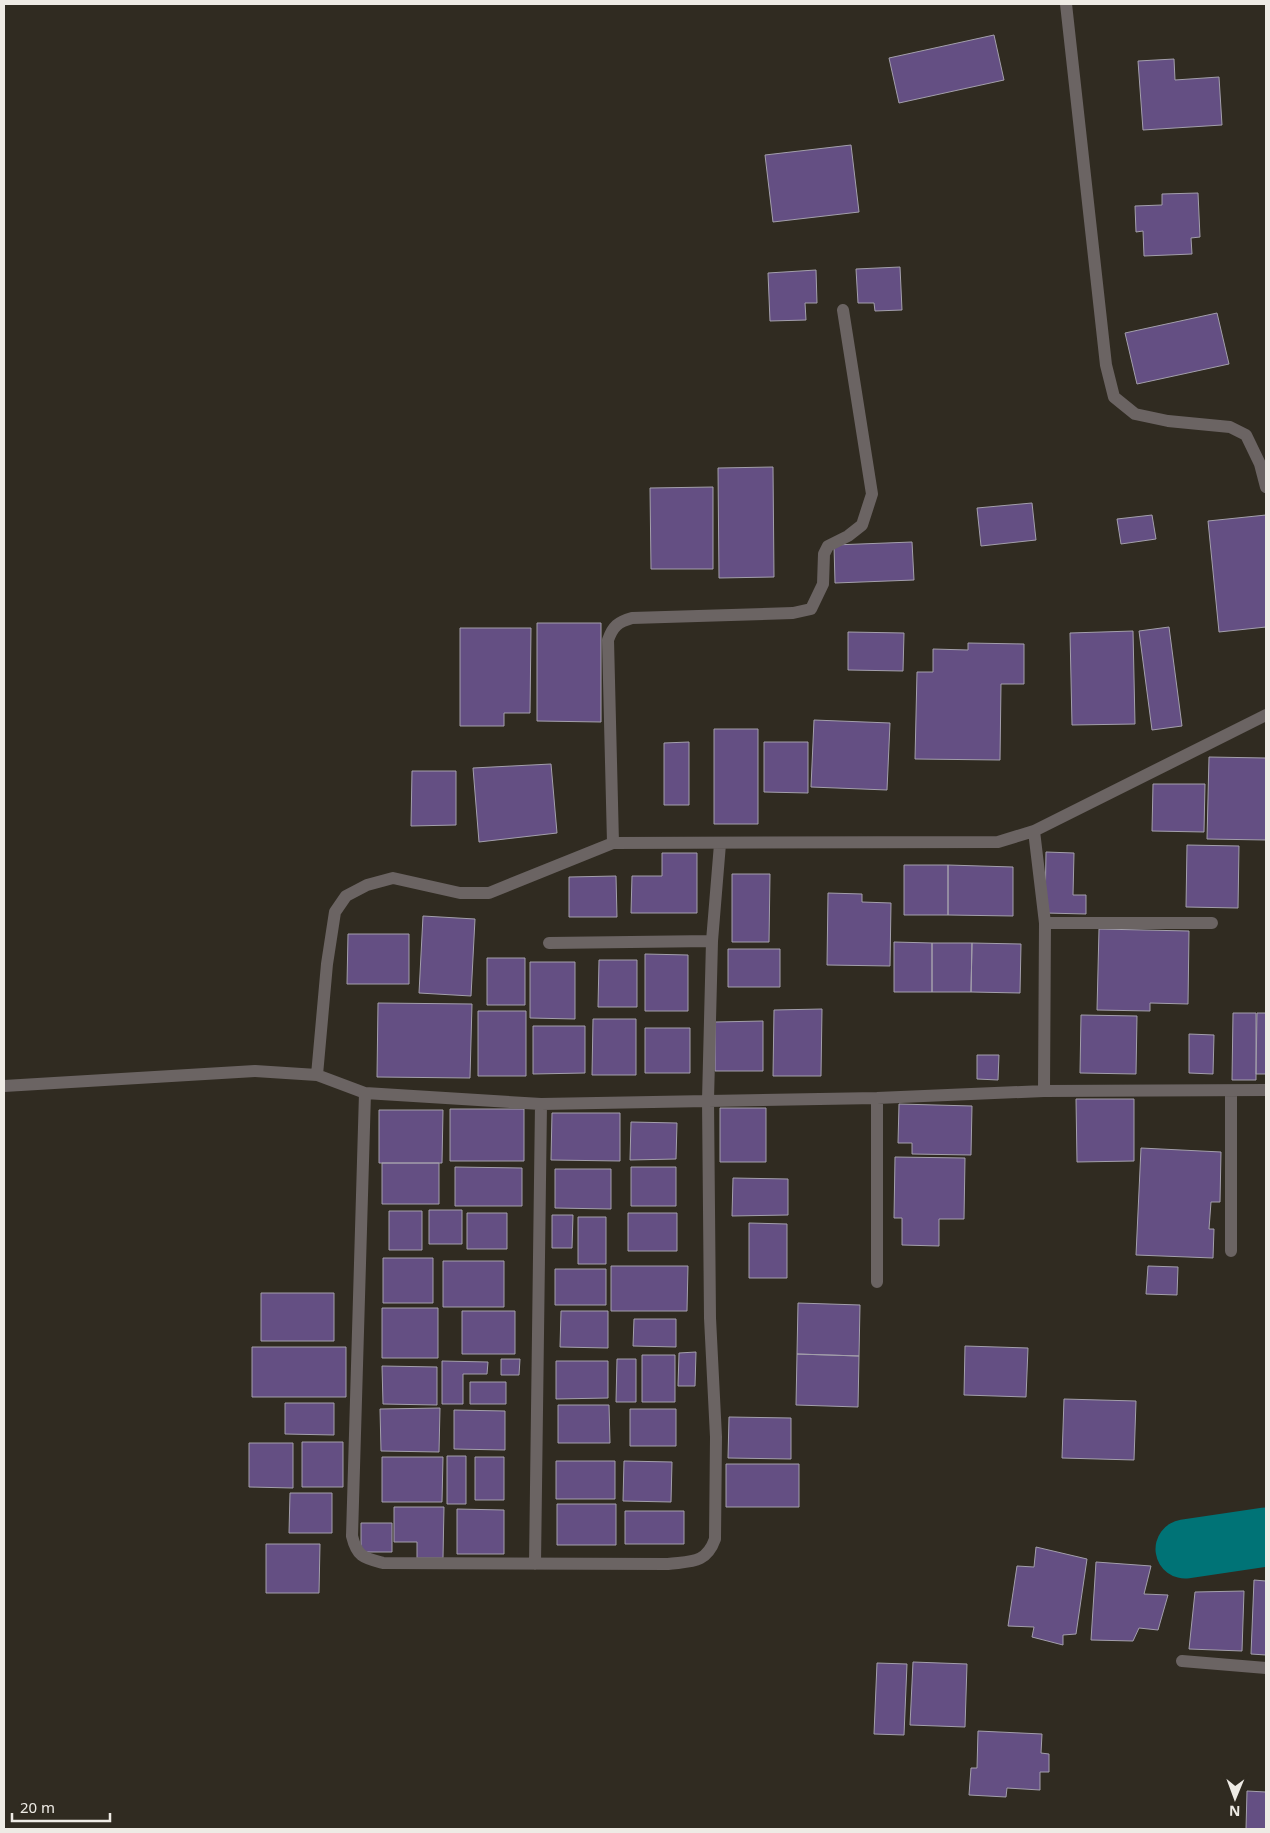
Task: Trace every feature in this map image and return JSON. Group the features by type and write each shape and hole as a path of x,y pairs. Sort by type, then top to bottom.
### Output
{"street":[{"path":"1066,4 1106,365 1114,397 1135,414 1168,421 1230,427 1246,435 1260,464 1266,487"},
{"path":"613,843 608,640 612,630 620,621 632,618 793,613 811,609 823,584 824,554 828,546 848,536 862,525 872,494 843,310"},
{"path":"317,1075 327,964 335,912 346,896 367,884 393,878 460,893 489,893 613,843 998,842 1034,831 1266,716"},
{"path":"1034,831 1046,923 1044,1091"},
{"path":"365,1093 352,1536 355,1550 365,1558 383,1563 668,1564 699,1560 710,1552 715,1539 716,1437 710,1318 708,1100 712,941 720,844"},
{"path":"1046,923 1212,922"},
{"path":"549,944 712,941"},
{"path":"4,1086 255,1071 317,1075 365,1093 541,1104 877,1098 1044,1091 1266,1090"},
{"path":"1231,1091 1231,1251"},
{"path":"877,1098 877,1282"},
{"path":"535,1564 541,1104"},
{"path":"1182,1661 1266,1668"}],"building":[{"path":"994,35 1004,80 899,103 889,58"},
{"path":"1174,59 1175,80 1219,77 1222,125 1143,130 1138,61"},
{"path":"851,145 859,212 773,222 765,155"},
{"path":"1198,193 1200,237 1191,238 1192,254 1144,256 1143,231 1136,232 1135,206 1162,205 1162,194"},
{"path":"900,267 902,310 875,311 874,303 858,303 856,269"},
{"path":"816,270 817,303 805,303 806,320 770,321 768,273"},
{"path":"1217,313 1229,364 1137,384 1125,333"},
{"path":"773,467 774,577 719,578 718,468"},
{"path":"713,487 713,569 651,569 650,488"},
{"path":"1032,503 1036,540 981,546 977,508"},
{"path":"1152,515 1156,539 1121,544 1117,519"},
{"path":"1266,515 1266,627 1219,632 1208,521"},
{"path":"912,542 914,580 835,583 834,545"},
{"path":"537,623 601,623 601,722 537,721"},
{"path":"1169,627 1182,726 1152,730 1139,631"},
{"path":"460,628 531,628 530,713 504,713 504,726 460,726"},
{"path":"1133,631 1135,724 1072,725 1070,633"},
{"path":"848,632 904,633 903,671 848,670"},
{"path":"968,643 1024,644 1024,684 1001,684 1000,760 915,759 917,672 933,672 933,649 968,650"},
{"path":"814,720 890,723 887,790 811,787"},
{"path":"714,729 758,729 758,824 714,824"},
{"path":"689,742 689,805 664,805 664,743"},
{"path":"764,742 808,742 808,793 764,792"},
{"path":"1209,757 1266,758 1266,840 1207,839"},
{"path":"551,764 557,833 479,842 473,768"},
{"path":"412,771 456,771 456,825 411,826"},
{"path":"1153,784 1205,784 1204,832 1152,831"},
{"path":"1187,845 1239,846 1238,908 1186,907"},
{"path":"1046,852 1074,853 1073,895 1086,895 1086,914 1045,913"},
{"path":"662,853 697,853 697,913 631,913 632,876 662,876"},
{"path":"904,865 948,865 948,915 904,915"},
{"path":"948,865 1013,867 1013,916 948,915"},
{"path":"732,874 770,874 769,942 732,942"},
{"path":"616,876 617,917 569,917 569,877"},
{"path":"828,893 862,894 862,902 891,903 890,966 827,965"},
{"path":"423,916 475,919 471,996 419,993"},
{"path":"1099,929 1189,931 1188,1004 1150,1003 1150,1011 1097,1010"},
{"path":"348,934 409,934 409,984 347,984"},
{"path":"894,942 932,943 932,992 894,992"},
{"path":"932,943 972,943 971,992 932,992"},
{"path":"972,943 1021,944 1020,993 971,992"},
{"path":"728,949 780,949 780,987 728,987"},
{"path":"645,954 688,955 688,1011 645,1011"},
{"path":"487,958 525,958 525,1005 487,1005"},
{"path":"599,960 637,960 637,1007 598,1007"},
{"path":"530,962 575,962 575,1019 530,1018"},
{"path":"378,1003 472,1004 470,1078 377,1077"},
{"path":"822,1009 821,1076 773,1076 774,1010"},
{"path":"478,1011 526,1011 526,1076 478,1076"},
{"path":"1233,1013 1256,1013 1256,1080 1232,1080"},
{"path":"1257,1013 1266,1013 1266,1074 1256,1074"},
{"path":"1081,1015 1137,1016 1136,1074 1080,1073"},
{"path":"593,1019 636,1019 636,1075 592,1075"},
{"path":"763,1021 763,1071 715,1071 715,1022"},
{"path":"533,1026 585,1026 585,1073 533,1074"},
{"path":"645,1028 690,1028 690,1073 645,1073"},
{"path":"1189,1034 1214,1035 1213,1074 1189,1073"},
{"path":"977,1055 999,1055 998,1080 977,1079"},
{"path":"1076,1099 1134,1099 1134,1161 1077,1162"},
{"path":"899,1104 972,1106 971,1155 912,1154 912,1143 898,1143"},
{"path":"720,1108 766,1108 766,1162 720,1162"},
{"path":"450,1109 524,1109 524,1161 450,1161"},
{"path":"379,1110 443,1110 442,1163 379,1163"},
{"path":"552,1113 620,1113 620,1161 551,1160"},
{"path":"631,1122 677,1123 676,1159 630,1160"},
{"path":"1141,1148 1221,1152 1220,1202 1211,1202 1209,1229 1214,1229 1213,1258 1136,1255"},
{"path":"895,1157 965,1158 964,1219 939,1219 939,1246 902,1245 902,1218 894,1218"},
{"path":"382,1163 439,1163 439,1204 382,1204"},
{"path":"455,1167 522,1168 522,1206 455,1206"},
{"path":"631,1167 676,1167 676,1206 631,1206"},
{"path":"555,1169 611,1169 611,1209 555,1208"},
{"path":"733,1178 788,1179 788,1215 732,1216"},
{"path":"429,1210 462,1210 462,1244 429,1244"},
{"path":"389,1211 422,1211 422,1250 389,1250"},
{"path":"467,1213 507,1213 507,1249 467,1249"},
{"path":"628,1213 677,1213 677,1251 628,1251"},
{"path":"552,1215 573,1215 572,1248 552,1248"},
{"path":"578,1217 606,1217 606,1264 578,1264"},
{"path":"749,1223 787,1224 787,1278 749,1278"},
{"path":"383,1258 433,1258 433,1303 383,1303"},
{"path":"443,1261 504,1261 504,1307 443,1307"},
{"path":"611,1266 688,1266 687,1311 611,1311"},
{"path":"1148,1266 1178,1267 1177,1295 1146,1294"},
{"path":"555,1269 606,1269 606,1305 555,1305"},
{"path":"261,1293 334,1293 334,1341 261,1341"},
{"path":"798,1303 860,1305 859,1356 797,1354"},
{"path":"382,1308 438,1308 438,1358 382,1358"},
{"path":"462,1311 515,1311 515,1354 462,1354"},
{"path":"561,1311 608,1311 608,1348 560,1347"},
{"path":"634,1319 676,1319 676,1347 633,1346"},
{"path":"965,1346 1028,1348 1026,1397 964,1395"},
{"path":"252,1347 346,1347 346,1397 252,1397"},
{"path":"696,1352 695,1386 678,1386 679,1353"},
{"path":"797,1354 859,1356 858,1407 796,1405"},
{"path":"642,1355 675,1355 675,1402 642,1402"},
{"path":"501,1359 520,1359 519,1375 501,1375"},
{"path":"617,1359 636,1359 636,1402 616,1402"},
{"path":"442,1361 488,1362 487,1374 463,1374 463,1404 442,1404"},
{"path":"556,1361 608,1361 608,1398 556,1399"},
{"path":"382,1366 437,1367 437,1405 383,1404"},
{"path":"470,1382 506,1382 506,1404 470,1404"},
{"path":"1064,1399 1136,1401 1134,1460 1062,1458"},
{"path":"285,1403 334,1403 334,1435 285,1434"},
{"path":"558,1405 609,1405 610,1443 558,1443"},
{"path":"440,1408 439,1452 381,1451 380,1409"},
{"path":"630,1409 676,1409 676,1446 630,1446"},
{"path":"454,1410 505,1411 505,1450 454,1449"},
{"path":"729,1417 791,1418 791,1459 728,1458"},
{"path":"302,1442 343,1442 343,1487 302,1487"},
{"path":"249,1443 293,1443 293,1488 249,1487"},
{"path":"447,1456 466,1456 466,1504 447,1504"},
{"path":"382,1457 443,1457 442,1502 382,1502"},
{"path":"475,1457 504,1457 504,1500 475,1500"},
{"path":"556,1461 615,1461 615,1499 556,1499"},
{"path":"624,1461 672,1462 671,1502 623,1501"},
{"path":"726,1464 799,1464 799,1507 726,1507"},
{"path":"290,1493 332,1493 332,1533 289,1533"},
{"path":"557,1504 616,1504 616,1545 557,1545"},
{"path":"394,1507 444,1507 443,1558 417,1558 417,1542 394,1542"},
{"path":"457,1509 504,1510 504,1554 457,1554"},
{"path":"625,1511 684,1511 684,1544 625,1544"},
{"path":"361,1523 392,1523 392,1552 361,1552"},
{"path":"266,1544 320,1544 319,1593 266,1593"},
{"path":"1036,1547 1087,1559 1076,1634 1063,1635 1063,1645 1032,1637 1034,1627 1008,1626 1017,1566 1034,1567"},
{"path":"1096,1562 1151,1566 1144,1594 1168,1595 1158,1630 1139,1628 1133,1641 1091,1640"},
{"path":"1254,1580 1266,1581 1266,1655 1251,1654"},
{"path":"1244,1591 1242,1651 1189,1649 1195,1592"},
{"path":"913,1662 967,1664 965,1727 910,1725"},
{"path":"877,1663 907,1664 904,1735 874,1734"},
{"path":"978,1731 1042,1734 1041,1753 1049,1754 1049,1772 1040,1772 1040,1790 1007,1788 1006,1797 969,1795 971,1768 977,1768"},
{"path":"1247,1791 1266,1792 1266,1829 1246,1829"}],"waterway":[{"path":"1185,1549 1266,1537"}]}
